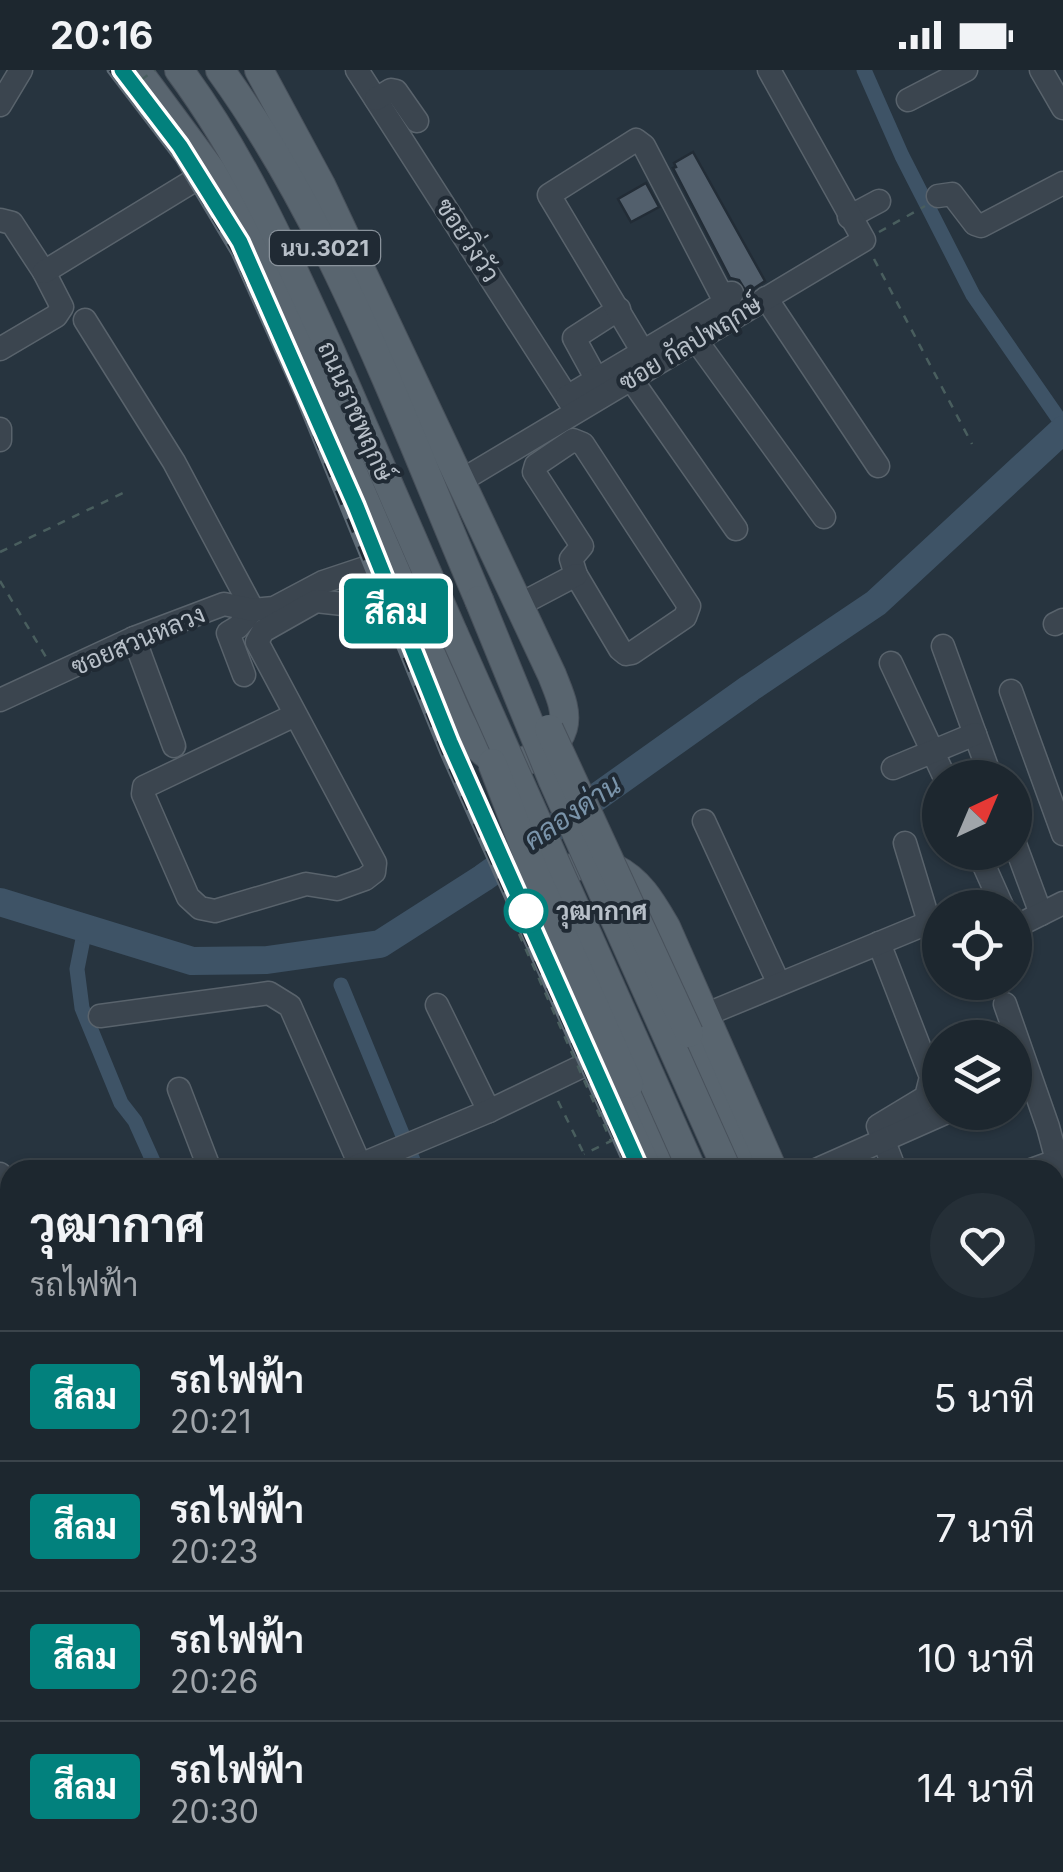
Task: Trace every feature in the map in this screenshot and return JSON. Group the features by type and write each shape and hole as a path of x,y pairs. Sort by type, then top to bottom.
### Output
{"main road":[{"name":"ถนนราชพฤกษ์","path":"180,70 227,140 268,217 688,1160"},
{"name":"ถนนราชพฤกษ์","path":"223,70 253,115 320,238 553,782 723,1160"},
{"name":"ถนนราชพฤกษ์","path":"146,73 211,170 255,246 469,734 482,751 502,762 539,756 558,738 564,726 563,706 552,675 321,185 259,70"},
{"path":"146,73 268,217"},
{"path":"478,600 567,764 769,1160"},
{"path":"453,632 482,736 518,832 663,1160"},
{"path":"643,1160 543,943 536,913 550,880 588,863 610,866 646,892 666,927 747,1160"}],"street":[{"path":"0,105 21,70"},
{"name":"ซอยวิ่งวัว","path":"357,70 572,404"},
{"path":"769,70 864,240"},
{"path":"908,100 966,70"},
{"path":"1042,70 1063,108"},
{"path":"376,99 396,91 418,121"},
{"path":"572,404 597,380 730,300 732,294 721,294 638,140 549,195 643,352"},
{"path":"44,272 211,170"},
{"path":"930,202 952,194 975,224 982,226 1063,182"},
{"path":"849,217 879,201"},
{"path":"0,220 12,223 44,272 62,310 0,349"},
{"name":"ซอย กัลปพฤกษ์","path":"459,482 572,404 630,379 864,240"},
{"path":"766,298 878,466"},
{"path":"597,380 574,338 619,310"},
{"path":"86,320 174,462 254,610 228,633 244,676"},
{"path":"696,340 824,517"},
{"path":"630,379 736,529"},
{"path":"0,429 0,440"},
{"path":"575,440 583,444 687,602 688,612 639,650 626,654 576,575 571,558 582,546 534,470 575,440"},
{"path":"295,715 148,784 142,791 188,897 200,908 215,911 306,884 337,890 374,872 375,863 258,646 259,636 316,601 341,604 393,565"},
{"name":"ซอยสวนหลวง","path":"0,700 134,638 224,604 254,610 274,608 323,582 368,567 393,565"},
{"path":"518,606 576,575"},
{"path":"134,638 174,746"},
{"path":"942,646 984,760"},
{"path":"892,662 937,760"},
{"path":"1012,691 1063,834"},
{"path":"894,768 975,734"},
{"path":"704,822 779,984"},
{"path":"905,843 923,890"},
{"path":"1025,870 1041,914"},
{"path":"1032,918 1063,903"},
{"path":"697,1024 779,984 922,925"},
{"path":"879,943 931,1076 926,1096 878,1126 891,1160"},
{"path":"100,1016 269,992 278,996 290,1006 362,1160"},
{"path":"1006,1004 1010,1020"},
{"path":"437,1005 489,1111"},
{"path":"379,1160 596,1059"},
{"path":"179,1089 206,1160"},
{"path":"1032,1102 1055,1160"},
{"path":"840,1160 922,1124"}],"path":[{"path":"930,202 864,240 972,444"},
{"path":"0,552 124,493"},
{"path":"0,581 56,674"},
{"path":"519,934 611,1140 584,1154 556,1096"}],"building":[{"path":"693,152 765,281 747,293 739,280 730,278 673,168 674,163"},
{"path":"646,183 659,207 631,222 618,199"}],"waterway":[{"path":"864,70 902,156 973,295 1063,425"},
{"name":"คลองด่าน","path":"0,902 192,961 267,960 380,944 483,878 876,603 1063,430"},
{"path":"85,929 77,969 82,1008 121,1103 135,1121 153,1160"},
{"path":"341,985 413,1160"}],"railway":[{"path":"111,70 179,159 235,253 299,396 444,753 626,1160"}],"metro line":[{"name":"สีลม","path":"122,70 154,108 240,242 356,506 450,742 636,1160"}],"place":[{"name":"วุฒากาศ","path":"526,911"}]}
